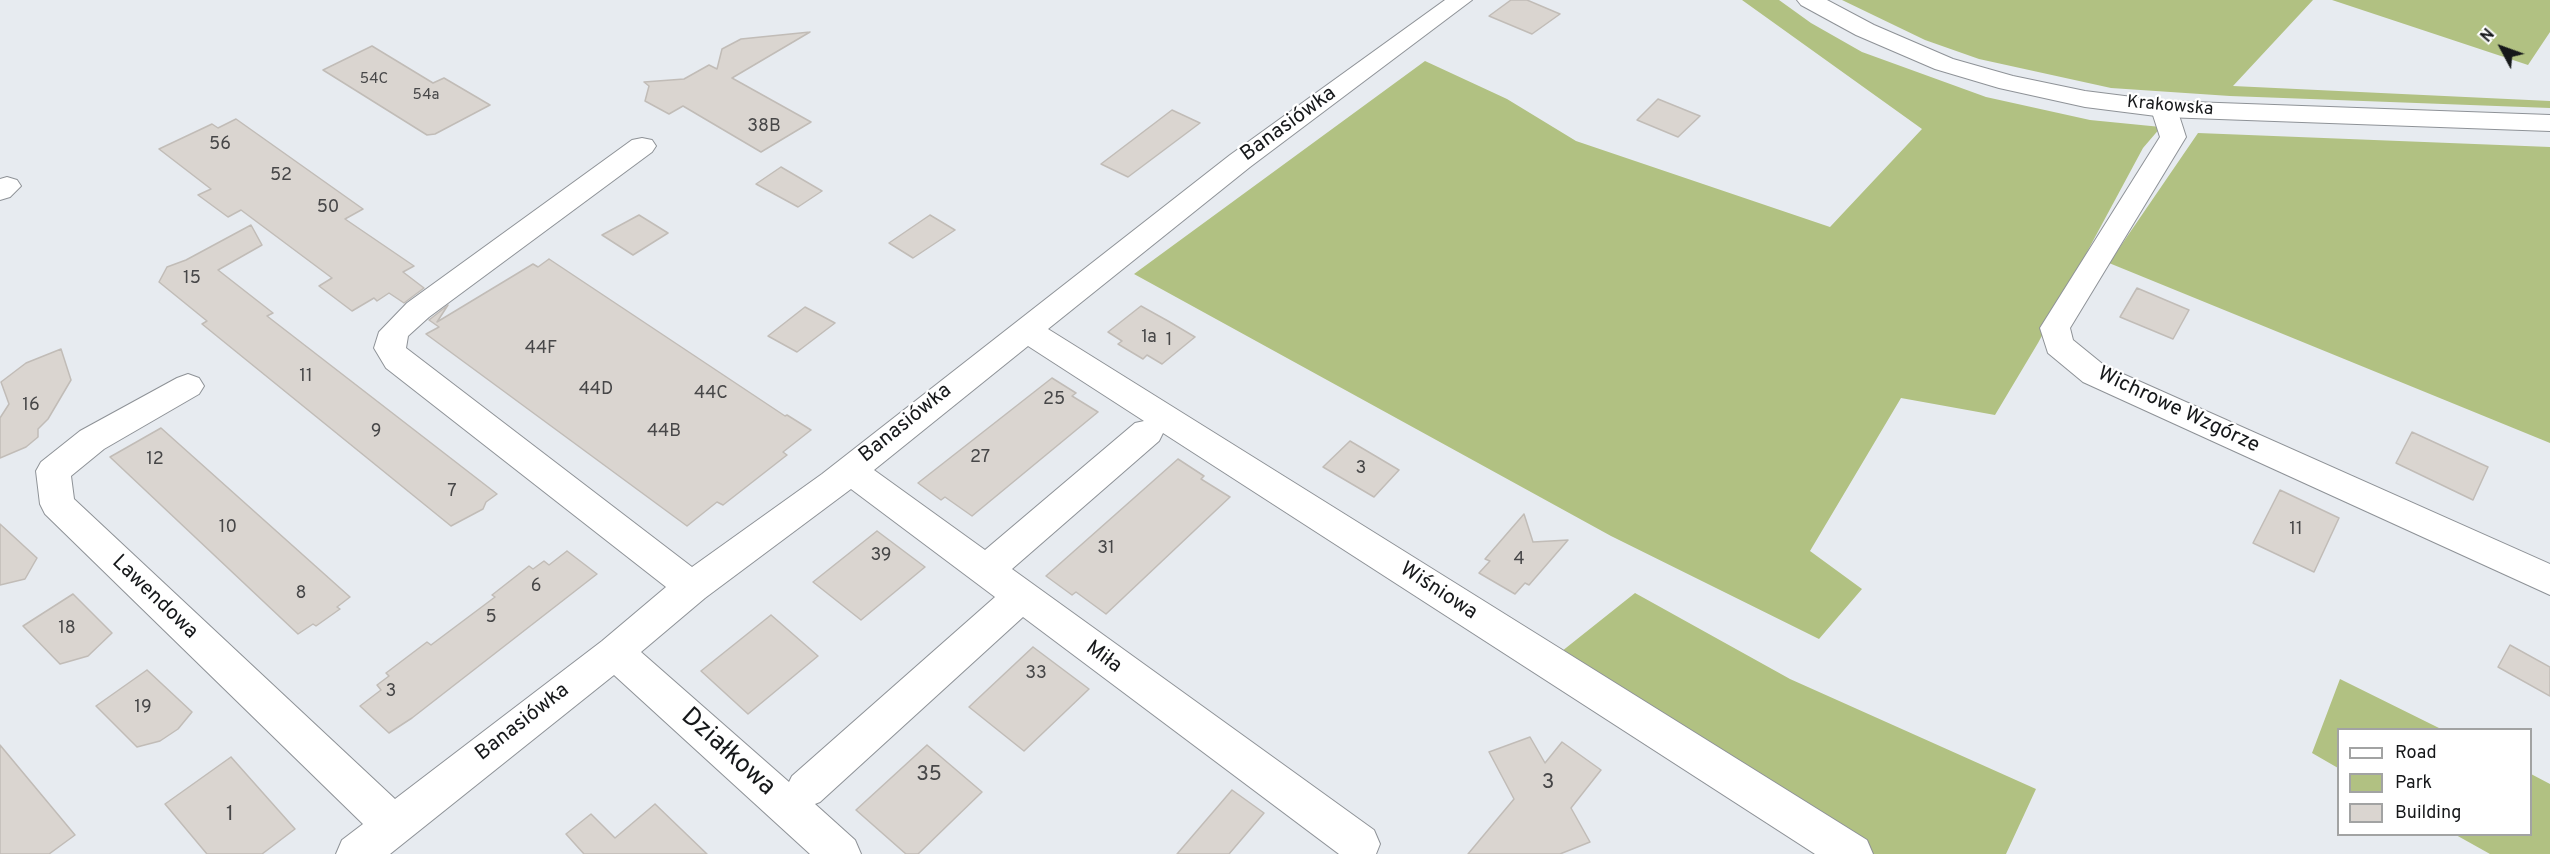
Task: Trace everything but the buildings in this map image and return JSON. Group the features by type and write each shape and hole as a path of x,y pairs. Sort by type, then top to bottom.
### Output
{"street":[{"name":"Banasiówka","path":"357,854 615,652 692,587 850,470 1025,329 1240,161 1460,0"},
{"name":"Krakowska","path":"1809,0 1864,30 1944,64 2040,90 2164,109 2550,123"},
{"name":"Wichrowe Wzgórze","path":"2164,109 2173,137 2055,328 2059,345 2094,375 2550,580"},
{"path":"642,146 418,310 394,332 390,348 397,360 692,587"},
{"name":"Wiśniowa","path":"1025,329 1852,854"},
{"name":"Lawendowa","path":"188,386 92,440 53,471 57,504 393,825"},
{"path":"987,570 1147,432"},
{"name":"Miła","path":"850,470 987,570 1020,597 1359,843"},
{"path":"806,789 1020,597"},
{"name":"Działkowa","path":"615,652 840,854"}],"green space":[{"path":"1742,0 1779,0 1811,23 1862,52 1986,97 2090,120 2161,127 2143,148 2038,343 1995,415 1901,398 1810,551 1862,589 1819,639 1611,536 1134,274 1425,61 1507,99 1576,141 1830,227 1922,129"},
{"path":"1842,0 2313,0 2233,86 2550,101 2550,108 2230,96 2111,88 1979,59 1925,40"},
{"path":"2332,0 2550,0 2550,32 2528,65"},
{"path":"2198,133 2550,147 2550,443 2109,263"},
{"path":"1635,593 1790,679 2036,789 2006,854 1824,854 1537,671"},
{"path":"2340,679 2439,728 2337,728 2337,767 2312,753"},
{"path":"2532,775 2550,784 2550,854 2490,854 2458,836 2532,836"}]}
